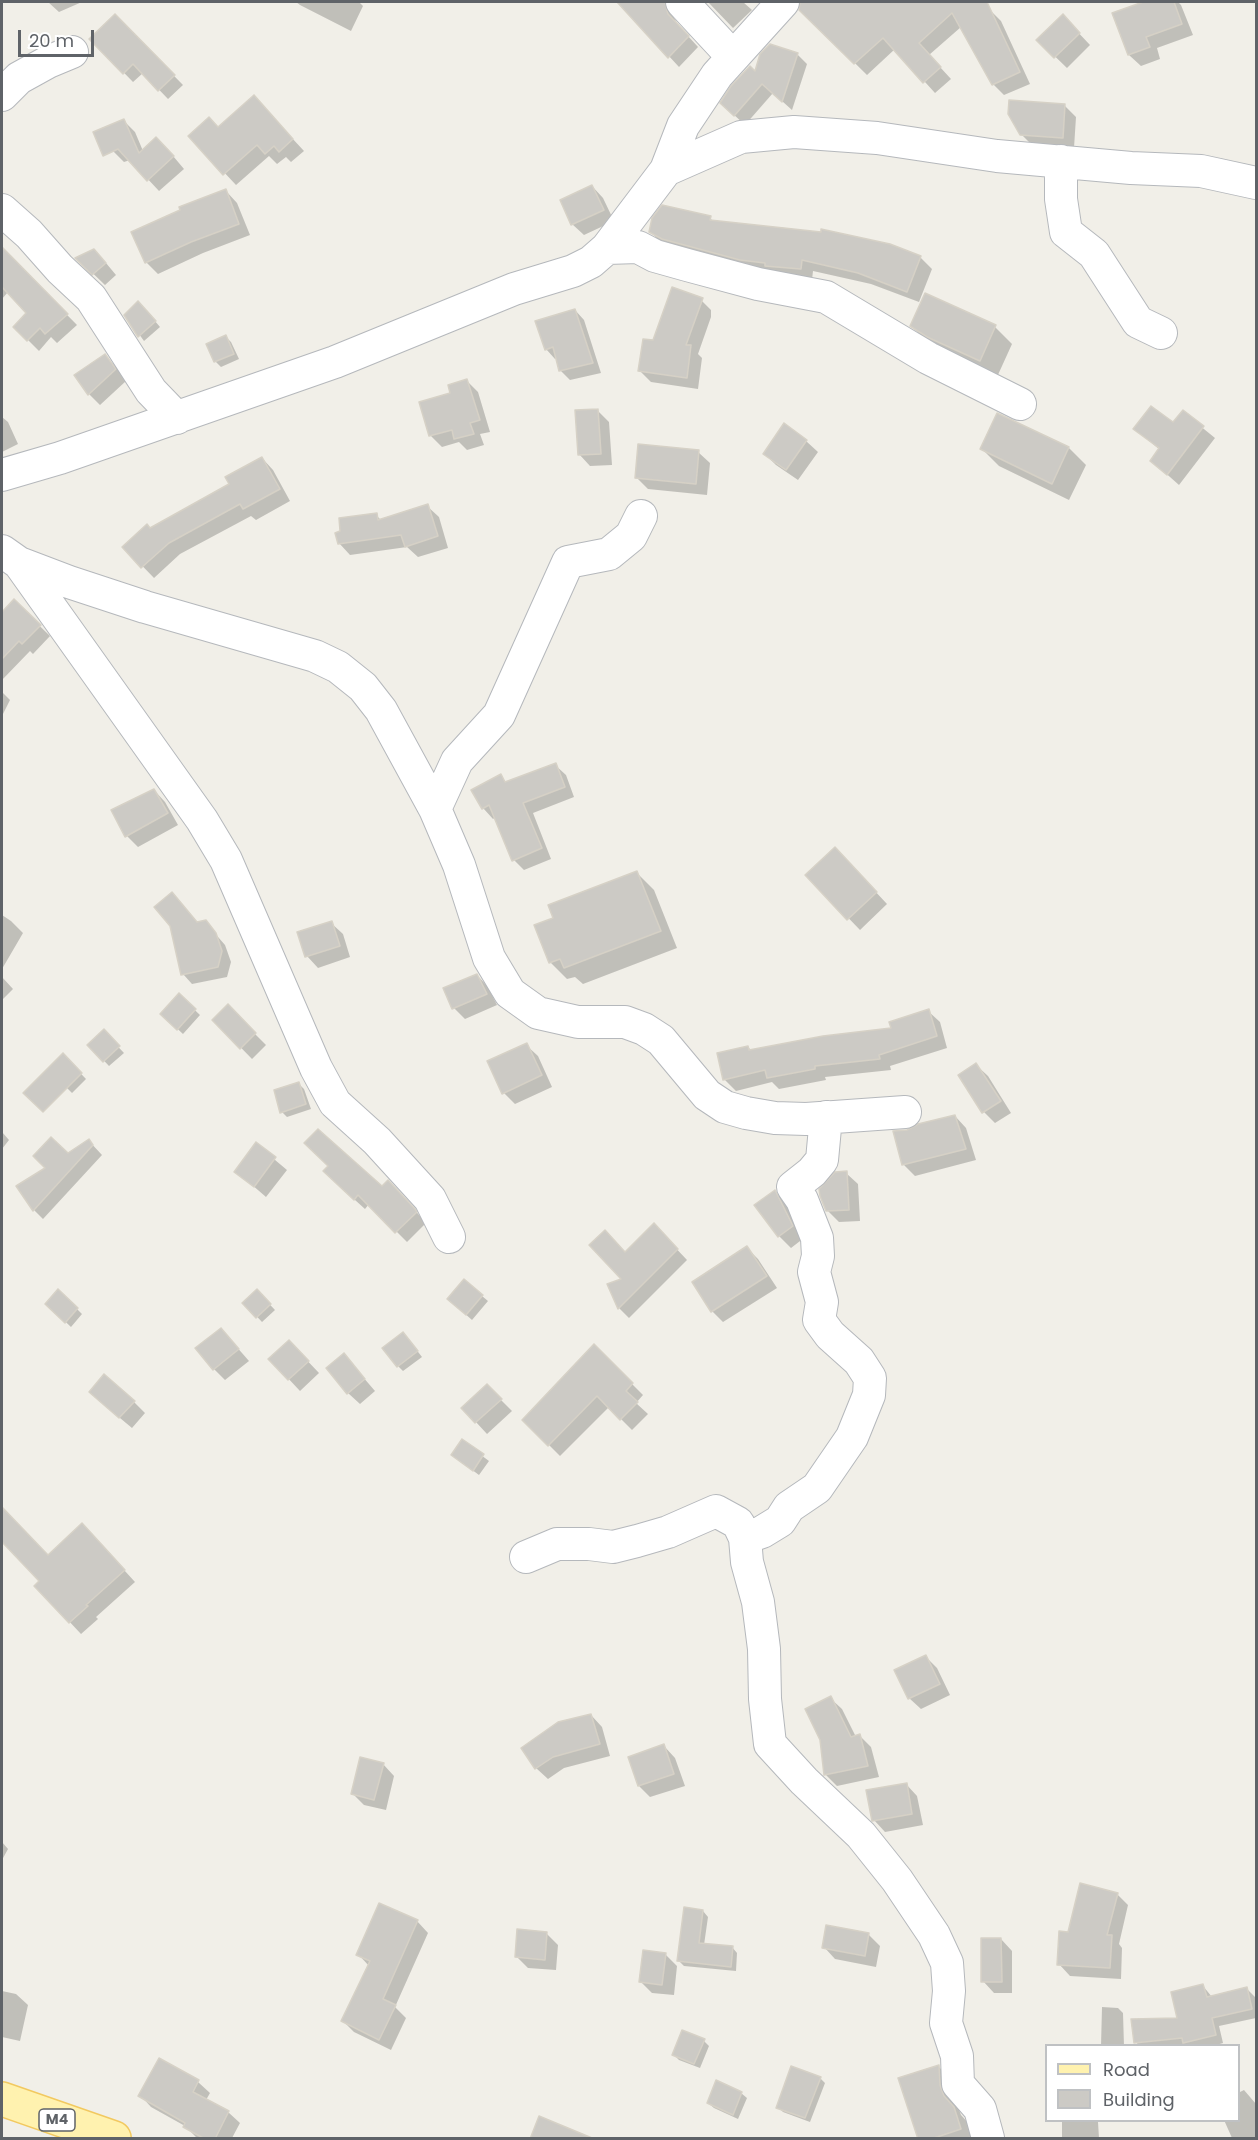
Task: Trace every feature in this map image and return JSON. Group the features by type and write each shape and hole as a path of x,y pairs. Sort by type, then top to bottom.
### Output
{"main road":[{"name":"M4","path":"2,2100 114,2139"}],"street":[{"path":"682,2 733,57"},
{"path":"2,475 60,458 335,362 514,289 573,271 591,262 607,248 666,170 683,126 717,75 783,2"},
{"path":"2,95 19,78 72,52"},
{"path":"666,170 741,137 794,132 877,138 997,156 1131,168 1201,171 1257,183"},
{"path":"1062,161 1061,199 1066,232 1094,254 1138,322 1161,333"},
{"path":"2,210 29,234 60,270 91,298 151,391 177,418"},
{"path":"607,248 638,247 656,256 758,284 826,297 928,358 1020,404"},
{"path":"435,809 458,761 499,715 568,562 609,554 631,536 641,516"},
{"path":"10,557 69,582 145,607 315,656 338,667 363,687 381,710 435,809 459,865 489,958 510,993 538,1013 578,1022 625,1022 645,1029 662,1040 706,1095 725,1107 746,1113 775,1118 905,1112"},
{"path":"10,557 202,820 226,860 316,1068 335,1103 377,1141 430,1199 449,1237"},
{"path":"745,1538 762,1532 780,1521 789,1507 817,1488 852,1437 869,1395 870,1378 859,1361 830,1335 819,1320 822,1302 814,1272 818,1256 817,1238 802,1200 793,1187 812,1172 822,1160 826,1117"},
{"path":"526,1557 556,1544 613,1547 668,1533 717,1510 738,1523 745,1538 747,1562 758,1602 764,1649 770,1744 804,1781 861,1835 897,1880 933,1935 947,1963 949,1991 946,2023 957,2056 958,2084 980,2109 988,2139"}],"building":[{"path":"617,2 665,2 668,14 689,36 668,58"},
{"path":"800,2 987,2 1020,72 992,85 952,13 919,43 941,67 923,83 883,38 854,64 799,10"},
{"path":"1143,2 1174,2 1182,24 1146,37 1150,47 1128,55 1112,13"},
{"path":"115,14 175,75 158,91 133,64 123,74 89,39"},
{"path":"1063,14 1080,33 1054,58 1036,40"},
{"path":"770,44 798,53 782,102 762,84 734,116 720,103 731,86 750,66 755,71 760,54"},
{"path":"254,95 293,139 279,152 274,146 265,154 257,145 223,175 188,136 209,117 218,127"},
{"path":"1009,100 1065,104 1063,138 1020,135 1008,114"},
{"path":"124,119 139,153 156,137 174,156 147,181 118,149 103,156 93,132"},
{"path":"592,185 604,210 571,225 560,200"},
{"path":"226,189 239,224 145,263 131,232 180,210 179,207"},
{"path":"662,205 711,216 710,220 821,232 821,229 890,244 921,256 907,292 858,273 802,260 801,269 765,266 765,263 740,260 662,239 649,232 652,218"},
{"path":"2,247 68,314 45,334 40,328 27,341 13,327 26,313 2,287"},
{"path":"94,249 106,263 92,275 75,258"},
{"path":"672,287 703,298 686,345 691,345 687,378 638,371 643,339 653,340"},
{"path":"925,293 996,325 980,361 927,337 910,326"},
{"path":"138,301 156,321 138,337 124,315"},
{"path":"575,309 593,363 559,371 553,347 545,350 535,321"},
{"path":"226,335 234,354 214,362 206,344"},
{"path":"105,354 116,369 88,395 74,375"},
{"path":"467,379 480,420 470,423 474,434 454,439 452,430 429,436 419,402 450,393 448,385"},
{"path":"1151,406 1173,422 1183,410 1204,426 1167,475 1150,461 1159,448 1133,429"},
{"path":"598,409 601,454 578,455 575,410"},
{"path":"997,413 1069,447 1052,484 980,449"},
{"path":"784,423 807,440 786,470 763,454"},
{"path":"638,444 699,450 696,484 635,478"},
{"path":"262,457 280,489 243,509 240,504 169,543 141,568 122,547 147,524 150,528 229,484 225,477"},
{"path":"428,504 438,536 405,547 401,535 338,544 335,533 340,531 339,518 377,513 378,520"},
{"path":"14,599 41,625 22,644 19,641 2,659 2,612"},
{"path":"556,763 565,787 523,803 542,848 512,861 489,805 482,809 471,790 501,774 505,782"},
{"path":"154,789 168,813 125,837 111,810"},
{"path":"835,847 877,892 847,920 805,875"},
{"path":"637,871 661,931 564,968 560,959 549,963 534,925 553,918 548,905"},
{"path":"172,892 197,922 206,920 216,933 222,951 218,967 181,975 170,926 154,907"},
{"path":"332,921 340,946 305,957 297,932"},
{"path":"477,974 487,994 452,1009 443,988"},
{"path":"179,993 196,1009 177,1030 160,1014"},
{"path":"228,1004 256,1033 240,1049 212,1020"},
{"path":"929,1009 937,1036 879,1055 880,1059 815,1066 815,1069 767,1078 765,1070 723,1080 717,1053 748,1046 749,1050 823,1036 891,1028 889,1022"},
{"path":"104,1029 120,1046 103,1062 87,1045"},
{"path":"527,1043 542,1075 502,1094 487,1061"},
{"path":"63,1053 82,1073 43,1112 23,1093"},
{"path":"976,1063 1001,1101 982,1113 958,1075"},
{"path":"299,1082 306,1104 280,1113 274,1090"},
{"path":"955,1115 966,1149 902,1165 893,1131 907,1130 918,1124"},
{"path":"318,1129 382,1186 388,1180 415,1209 417,1212 395,1233 358,1195 354,1200 323,1171 328,1166 304,1143"},
{"path":"51,1137 68,1153 89,1139 93,1145 33,1211 16,1186 45,1168 33,1156"},
{"path":"256,1142 276,1157 254,1187 234,1172"},
{"path":"847,1171 849,1210 826,1211 819,1189 835,1172"},
{"path":"775,1190 793,1226 778,1237 754,1205"},
{"path":"654,1223 678,1249 618,1309 607,1284 621,1279 589,1245 605,1230 625,1252"},
{"path":"747,1246 767,1276 711,1312 692,1282"},
{"path":"464,1279 483,1295 466,1315 447,1299"},
{"path":"58,1289 78,1308 65,1323 45,1304"},
{"path":"257,1289 271,1304 256,1318 242,1303"},
{"path":"221,1328 239,1349 213,1370 195,1348"},
{"path":"403,1332 418,1351 397,1367 382,1348"},
{"path":"289,1340 309,1361 288,1380 268,1359"},
{"path":"594,1344 633,1383 626,1391 638,1402 620,1420 597,1396 548,1446 522,1420"},
{"path":"344,1353 365,1379 347,1394 326,1368"},
{"path":"104,1374 135,1401 119,1418 89,1392"},
{"path":"487,1384 502,1399 475,1423 461,1408"},
{"path":"462,1439 484,1454 473,1471 451,1455"},
{"path":"2,1507 48,1555 82,1523 125,1570 69,1623 34,1586 39,1581 2,1542"},
{"path":"926,1655 940,1684 908,1699 894,1670"},
{"path":"831,1696 851,1737 860,1734 868,1766 824,1775 820,1740 805,1709"},
{"path":"591,1714 600,1744 553,1757 535,1769 521,1748 558,1722"},
{"path":"664,1744 674,1774 638,1786 628,1757"},
{"path":"360,1757 384,1763 374,1800 351,1794"},
{"path":"907,1783 912,1814 872,1821 866,1790"},
{"path":"1080,1883 1118,1893 1107,1935 1112,1935 1110,1968 1057,1965 1059,1931 1068,1932"},
{"path":"379,1903 418,1920 383,1999 396,2005 379,2040 341,2021 370,1961 356,1955"},
{"path":"684,1907 703,1910 699,1943 733,1946 731,1967 677,1961"},
{"path":"826,1925 869,1933 865,1956 822,1948"},
{"path":"517,1929 547,1932 545,1960 515,1957"},
{"path":"981,1938 1001,1938 1002,1982 981,1982"},
{"path":"643,1950 666,1953 662,1985 639,1982"},
{"path":"1203,1984 1207,1997 1247,1987 1252,2009 1212,2018 1216,2035 1183,2043 1182,2038 1134,2043 1131,2019 1177,2018 1171,1992"},
{"path":"682,2030 705,2039 694,2064 672,2055"},
{"path":"159,2058 199,2080 193,2092 229,2111 215,2139 205,2139 183,2127 185,2123 138,2096"},
{"path":"939,2065 940,2085 944,2096 954,2107 961,2129 931,2139 918,2139 898,2078"},
{"path":"791,2066 821,2077 805,2118 776,2108"},
{"path":"716,2080 742,2092 733,2115 707,2103"},
{"path":"539,2116 592,2138 592,2139 530,2139"}]}
